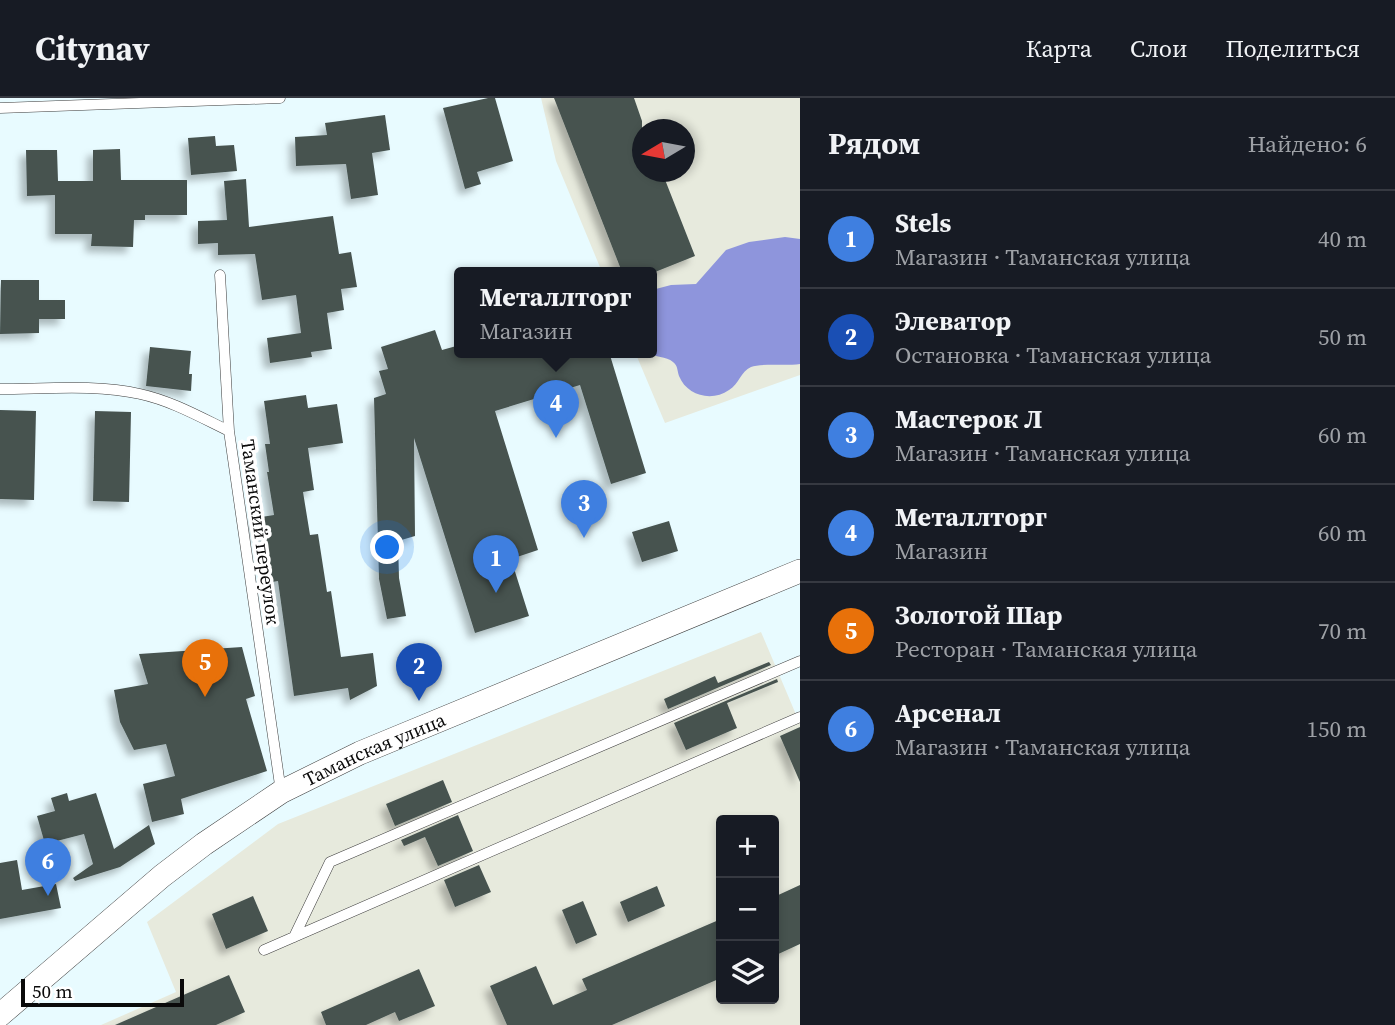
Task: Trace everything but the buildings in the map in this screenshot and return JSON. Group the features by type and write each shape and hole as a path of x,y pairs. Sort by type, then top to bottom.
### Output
{"street":[{"name":"Таманская улица","path":"0,1015 162,876 281,792 360,753 800,571"}],"lane":[{"path":"0,108 280,98"},
{"name":"Таманский переулок","path":"220,275 229,431 281,792"},
{"path":"0,389 118,390 140,393 181,408 229,431"},
{"path":"294,937 330,862 800,661"},
{"path":"264,950 800,717"}],"shaded area":[{"path":"541,98 800,98 800,375 665,423 638,358 657,358 657,267 600,267 556,161"},
{"path":"785,237 800,239 800,364 755,366 742,374 732,387 722,394 701,395 683,383 673,362 657,356 657,289 696,284 726,250 749,242"},
{"path":"761,632 800,724 800,1025 101,1025 176,992 147,922 278,824"}],"place":[{"name":"Металлторг","path":"556,438"},
{"name":"Мастерок Л","path":"584,538"},
{"name":"Stels","path":"496,593"},
{"name":"Золотой Шар","path":"205,697"},
{"name":"Элеватор","path":"419,701"},
{"name":"Арсенал","path":"48,896"}]}
